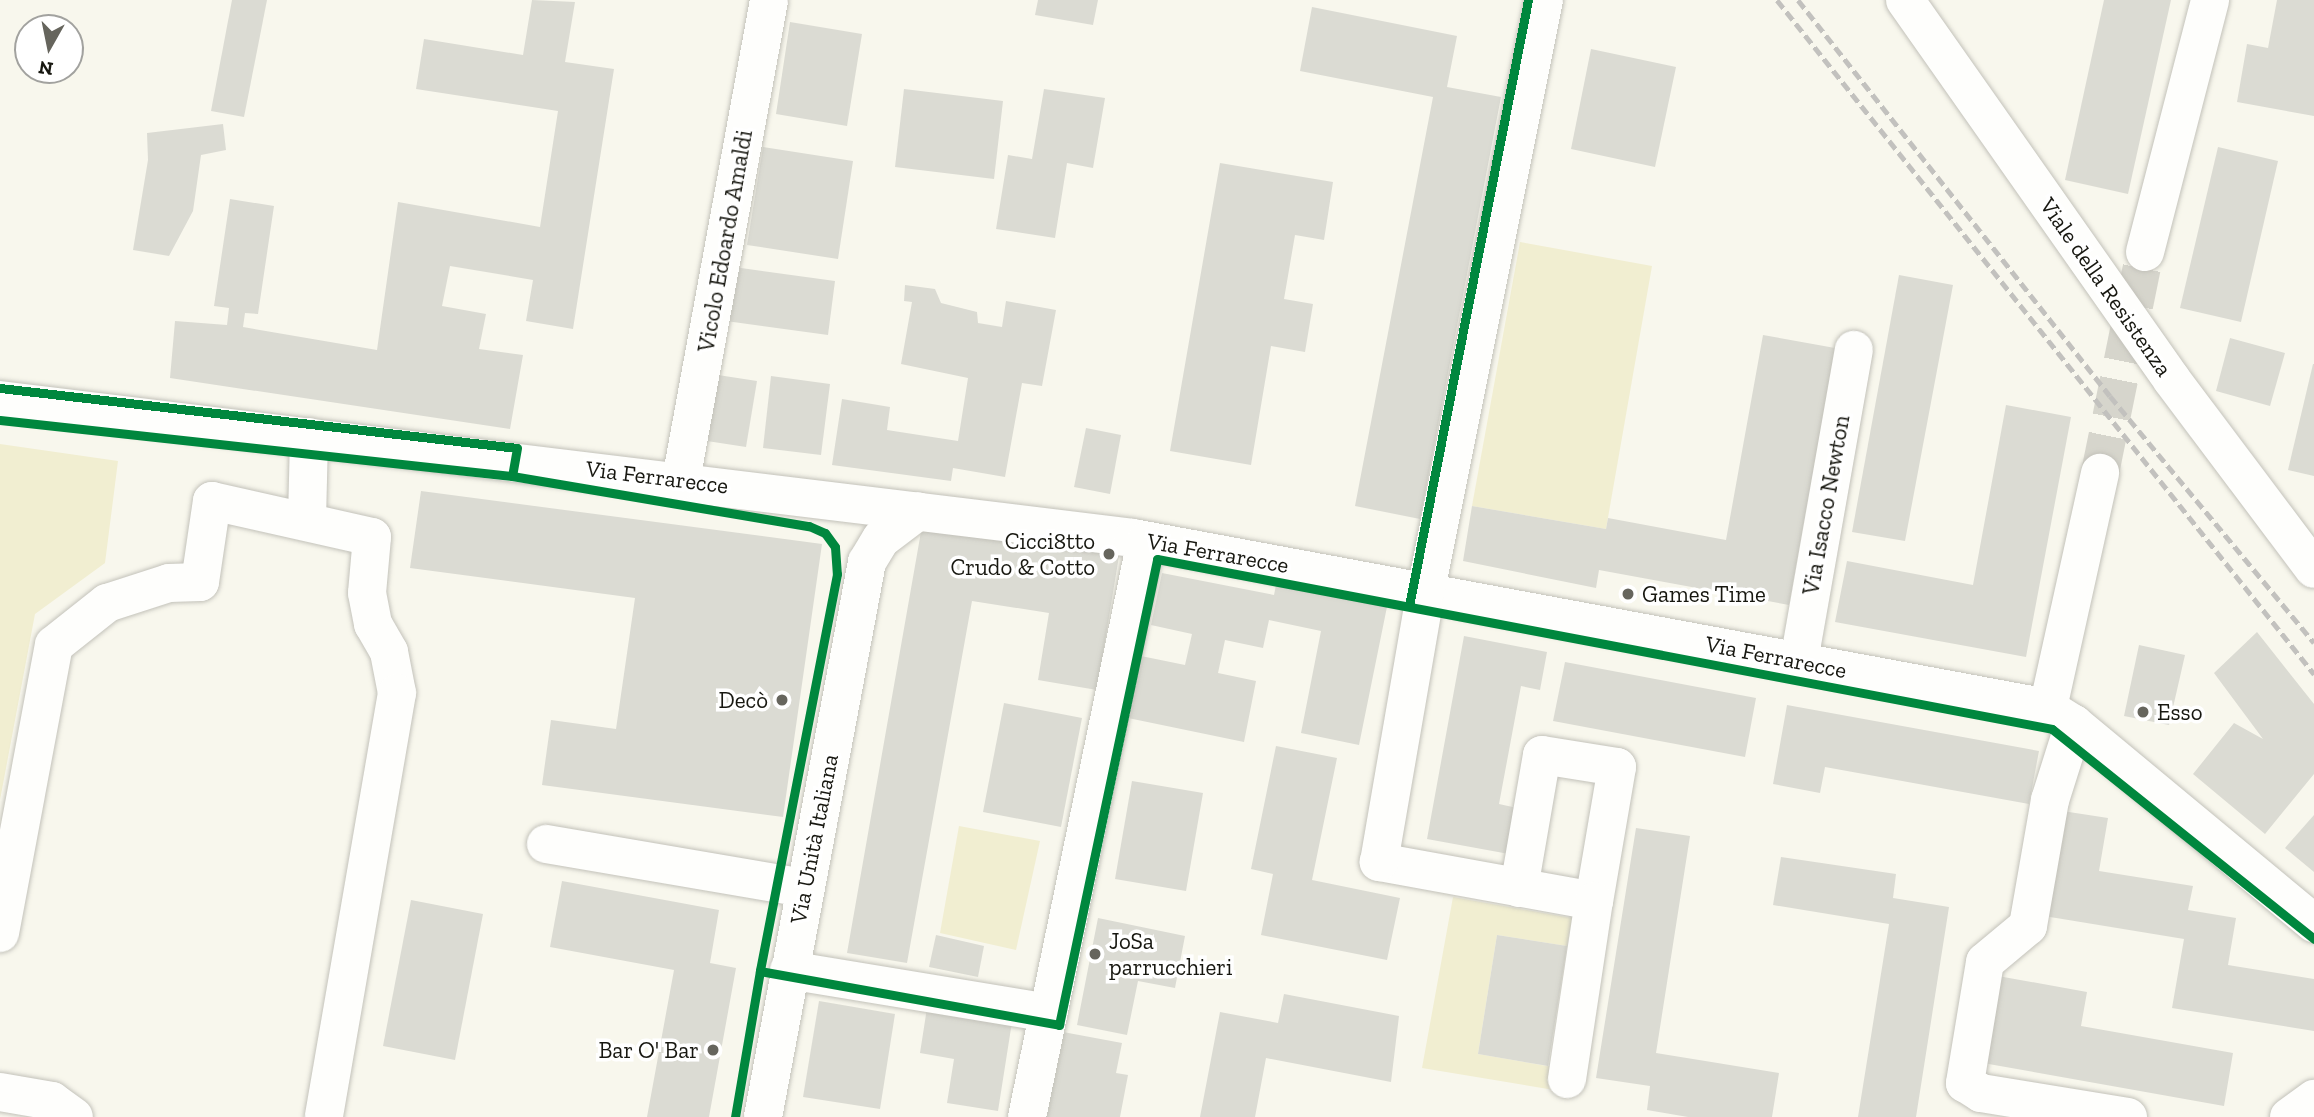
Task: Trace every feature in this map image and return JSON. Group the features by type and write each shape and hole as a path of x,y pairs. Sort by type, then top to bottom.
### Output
{"street":[{"path":"1545,0 1426,590 1380,862 1594,901"},
{"name":"Viale della Resistenza","path":"1905,0 2172,380 2314,569"},
{"path":"2144,252 2210,0"},
{"name":"Vicolo Edoardo Amaldi","path":"681,480 769,2"},
{"name":"Via Isacco Newton","path":"1799,661 1853,349"},
{"name":"Via Ferrarecce","path":"0,400 681,480 1146,541 1426,590 1799,661 2061,716 2314,923"},
{"path":"307,520 309,437"},
{"path":"2100,473 2028,926 1985,962 1965,1083 1981,1093 2129,1117"},
{"path":"833,499 852,523 867,562"},
{"path":"0,933 54,645 107,603 169,583 200,582 212,501 307,520 372,537 367,593 373,624 389,652 397,693 324,1117"},
{"name":"Via Unità Italiana","path":"763,1117 867,562 881,539 918,511"},
{"path":"1027,1117 1146,541"},
{"path":"1519,887 1542,755 1617,767 1567,1079"},
{"path":"546,844 804,888"},
{"path":"789,970 1048,1013"},
{"path":"0,1092 52,1101 74,1117"},
{"path":"2289,1117 2314,1099"}],"shaded area":[{"path":"1520,242 1652,266 1606,529 1472,506"},
{"path":"0,444 118,461 105,563 35,614 0,800"},
{"path":"959,826 1040,841 1016,950 940,933"},
{"path":"1453,897 1572,918 1567,946 1497,935 1478,1054 1564,1069 1560,1091 1422,1068"}],"building":[{"path":"232,0 267,0 244,117 211,111"},
{"path":"532,0 575,2 565,62 614,69 573,329 526,321 533,280 450,266 442,306 486,314 479,349 523,355 510,429 170,378 175,321 227,325 229,308 214,306 230,199 274,206 258,314 245,313 243,327 377,350 398,202 540,227 558,111 416,89 424,39 523,55"},
{"path":"1038,0 1098,0 1093,25 1035,15"},
{"path":"2104,0 2171,0 2128,194 2065,180"},
{"path":"2277,0 2314,0 2314,116 2237,102 2247,44 2268,48"},
{"path":"1312,7 1457,36 1447,87 1501,97 1420,519 1355,506 1433,97 1300,71"},
{"path":"790,22 862,34 847,126 776,114"},
{"path":"1591,49 1676,67 1655,167 1571,149"},
{"path":"904,89 1003,101 994,179 895,167"},
{"path":"1044,89 1105,98 1093,168 1067,163 1055,238 996,229 1008,155 1032,159"},
{"path":"223,124 226,150 201,155 193,211 169,256 133,250 148,160 147,133"},
{"path":"763,147 853,161 838,259 747,245"},
{"path":"2218,147 2278,161 2241,322 2180,308"},
{"path":"1220,163 1333,182 1324,240 1295,235 1284,299 1313,304 1305,352 1271,346 1251,465 1170,451"},
{"path":"734,267 835,281 828,335 726,321"},
{"path":"1899,275 1953,285 1905,541 1852,532"},
{"path":"905,285 935,289 941,303 977,312 978,323 1002,327 1006,301 1056,310 1042,386 1022,383 1005,477 953,468 951,481 832,465 842,399 890,407 887,430 958,441 968,378 901,364 912,302 904,301"},
{"path":"1763,335 1835,348 1789,605 1599,570 1596,588 1463,561 1472,506 1606,529 1608,518 1726,540"},
{"path":"2230,338 2285,353 2270,406 2216,391"},
{"path":"2314,364 2314,476 2288,470"},
{"path":"705,373 757,381 746,447 694,439"},
{"path":"771,376 830,384 821,455 763,448"},
{"path":"2006,405 2071,417 2026,657 1835,622 1847,561 1973,585"},
{"path":"1086,428 1121,435 1110,494 1074,487"},
{"path":"421,491 822,544 783,817 542,785 551,720 616,729 635,598 410,568"},
{"path":"922,526 1119,556 1097,690 1038,680 1049,613 972,601 907,963 847,953"},
{"path":"1279,570 1390,592 1359,745 1301,733 1321,631 1269,620 1263,648 1225,640 1218,673 1256,681 1244,742 1128,718 1141,656 1185,665 1192,634 1151,625 1162,573 1274,595"},
{"path":"2257,632 2314,704 2314,774 2265,834 2193,774 2234,723 2263,739 2214,673"},
{"path":"1464,636 1547,652 1540,690 1521,686 1499,804 1517,808 1509,854 1427,839"},
{"path":"2139,645 2185,655 2169,725 2124,716"},
{"path":"1565,662 1756,698 1745,757 1553,721"},
{"path":"1004,703 1082,718 1061,827 983,812"},
{"path":"1787,705 2039,751 2029,804 1825,767 1820,793 1773,784"},
{"path":"1276,746 1337,758 1312,880 1400,898 1387,960 1261,935 1273,874 1251,869"},
{"path":"1132,781 1203,793 1186,891 1115,879"},
{"path":"2056,810 2108,818 2099,871 2193,886 2188,910 2236,918 2228,965 2314,979 2314,1031 2172,1008 2184,939 2038,915"},
{"path":"2314,815 2314,872 2285,848"},
{"path":"1636,828 1690,836 1656,1053 1779,1073 1772,1117 1688,1117 1647,1110 1650,1086 1596,1078"},
{"path":"1781,857 1896,874 1893,898 1949,907 1916,1117 1858,1117 1889,924 1773,905"},
{"path":"562,881 719,910 710,963 736,968 709,1117 647,1117 674,970 550,947"},
{"path":"411,900 483,914 455,1060 383,1046"},
{"path":"1098,918 1185,936 1175,988 1138,981 1127,1035 1077,1025"},
{"path":"936,935 984,946 978,977 929,967"},
{"path":"1497,935 1567,946 1548,1066 1478,1054"},
{"path":"1998,976 2087,992 2081,1026 2233,1053 2224,1106 1983,1063"},
{"path":"1284,994 1399,1016 1391,1082 1266,1058 1255,1117 1200,1117 1220,1012 1278,1023"},
{"path":"819,1001 895,1014 880,1109 803,1097"},
{"path":"927,1008 1012,1022 998,1111 947,1103 954,1059 920,1053"},
{"path":"1063,1032 1122,1043 1116,1073 1128,1075 1120,1117 1046,1117"}],"tunnel":[{"path":"2100,473 2145,252"}],"railway":[{"path":"1777,0 2314,674"},
{"path":"1798,0 2110,396 2314,643"}],"cycle path":[{"path":"1409,606 1528,0"},
{"path":"0,388 517,448 512,476"},
{"path":"0,420 512,476 809,526 825,533 835,547 837,574 760,971"},
{"path":"735,1117 760,971 1059,1025 1157,559 2052,729 2314,939"}],"place":[{"name":"Cicci8tto Crudo & Cotto","path":"1109,554"},
{"name":"Games Time","path":"1628,594"},
{"name":"Decò","path":"782,700"},
{"name":"Esso","path":"2143,712"},
{"name":"JoSa parrucchieri","path":"1095,954"},
{"name":"Bar O' Bar","path":"713,1050"}]}
